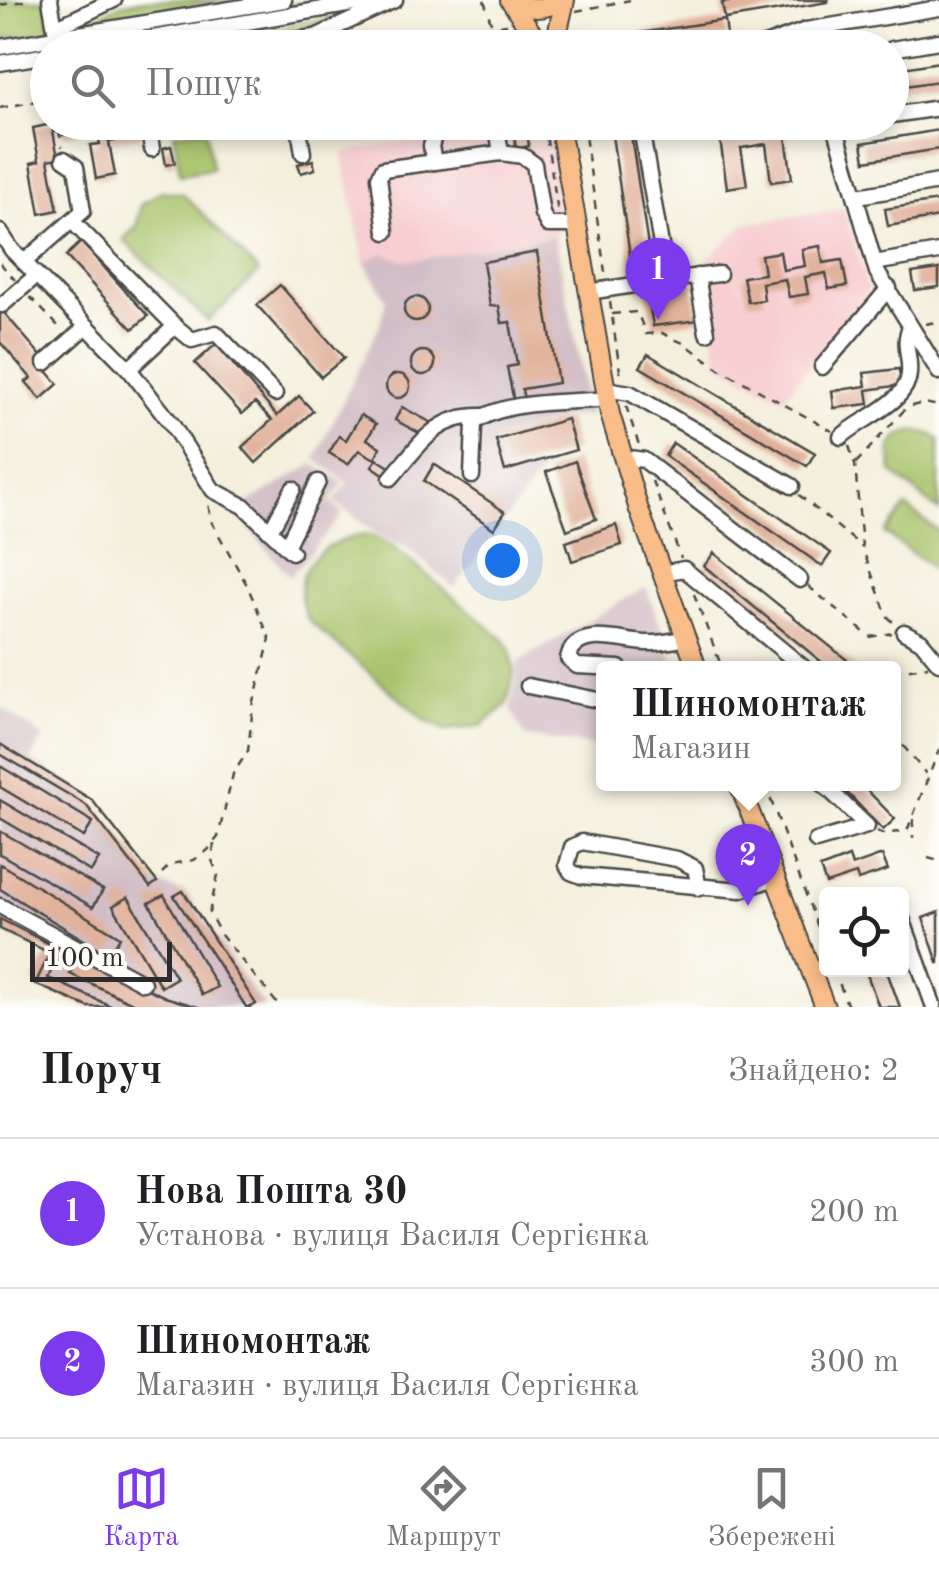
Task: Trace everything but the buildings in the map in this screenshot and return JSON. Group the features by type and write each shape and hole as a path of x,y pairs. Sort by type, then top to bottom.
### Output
{"main road":[{"path":"509,0 533,9 564,6"},
{"path":"509,0 530,30"},
{"path":"562,140 622,457 694,661"},
{"path":"742,791 825,1007"}],"street":[{"path":"50,0 55,30"},
{"path":"61,30 114,0"},
{"path":"77,30 284,0"},
{"path":"200,30 377,0"},
{"path":"328,30 395,0"},
{"path":"806,30 939,8"},
{"path":"0,47 30,40"},
{"path":"909,46 939,42"},
{"path":"0,62 30,58"},
{"path":"909,112 939,108"},
{"path":"150,140 152,150"},
{"path":"301,140 303,152"},
{"path":"434,140 434,162"},
{"path":"499,140 502,153"},
{"path":"643,140 668,280"},
{"path":"843,140 874,263 939,372"},
{"path":"386,232 380,172 387,167 502,153 522,156 534,164 542,214 548,225 576,225"},
{"path":"24,262 83,211 76,167 64,158"},
{"path":"858,196 939,182"},
{"path":"72,221 192,340 216,333 275,394"},
{"path":"2,239 129,369 171,424 209,486 244,506 289,550 318,482"},
{"path":"874,263 939,252"},
{"path":"588,292 719,274"},
{"path":"2,304 37,276"},
{"path":"697,276 707,332"},
{"path":"822,368 890,288"},
{"path":"45,363 87,326"},
{"path":"129,369 176,326"},
{"path":"841,437 904,390 909,373 905,339 910,328"},
{"path":"391,478 437,426 462,416 482,416 611,392 792,486"},
{"path":"472,476 474,423 482,416"},
{"path":"622,457 644,460 800,580"},
{"path":"270,532 294,490"},
{"path":"662,572 684,569 796,661"},
{"path":"904,632 929,648 939,664"},
{"path":"596,667 577,666 568,658 570,648 581,640 601,637 649,643 686,639"},
{"path":"528,686 596,700"},
{"path":"816,841 867,826 830,791"},
{"path":"699,888 694,868 687,861 582,842 572,846 567,865 570,872 581,876 699,888 741,890 774,878"},
{"path":"0,906 143,983"},
{"path":"909,938 934,1007"}],"path":[{"path":"0,5 30,0"},
{"path":"484,0 492,26"},
{"path":"564,6 578,9 630,0"},
{"path":"468,30 511,24"},
{"path":"0,108 30,102"},
{"path":"60,140 64,158"},
{"path":"547,140 558,215"},
{"path":"586,140 612,314 611,392 644,460 719,661"},
{"path":"0,263 70,340"},
{"path":"612,314 637,312 646,334 662,334 685,344 720,369 848,444 856,464 862,547 888,616 904,632"},
{"path":"910,328 939,321"},
{"path":"856,464 907,407 924,403 939,406"},
{"path":"209,486 211,521 247,585 270,639 253,706 248,751 233,774 214,842 212,860 218,875 209,914 221,935 280,1007"},
{"path":"792,486 804,503 862,547"},
{"path":"800,580 870,637 904,632"},
{"path":"901,671 939,664"},
{"path":"901,743 928,776"},
{"path":"867,826 883,834 907,831 939,750"},
{"path":"768,791 819,930"},
{"path":"913,816 913,838"},
{"path":"162,873 172,864 194,860 214,842"},
{"path":"928,858 939,861"},
{"path":"837,977 848,1007"}],"shaded area":[{"path":"409,140 554,140 566,220 555,236 416,260 384,253 364,262 342,153"},
{"path":"844,209 869,290 783,399 718,363 702,264 745,224"},
{"path":"555,236 590,415 567,417 495,439 504,473 544,468 454,588 410,550 375,533 334,501 349,483 315,459 380,324 386,299 364,262 384,253 416,260"},
{"path":"313,464 344,483 330,501 343,514 290,577 235,511"},
{"path":"646,587 673,661 596,661 596,746 525,737 511,710 518,662"},
{"path":"0,706 43,737 31,760 88,794 157,883 187,894 266,1007 95,1007 34,981 48,953 0,931"}],"green space":[{"path":"0,0 47,0 51,30 30,30 30,35 0,40"},
{"path":"147,0 229,0 84,24 120,4"},
{"path":"315,0 336,0 156,30 133,30"},
{"path":"357,13 300,30 254,30"},
{"path":"30,47 30,51 0,56 0,52"},
{"path":"175,140 208,140 212,169 180,174"},
{"path":"161,191 183,194 259,272 208,321 123,240 137,226 141,205"},
{"path":"914,431 939,439 939,511 892,472 891,447 899,436"},
{"path":"906,507 939,532 939,565 935,570 885,533"},
{"path":"369,535 390,544 510,649 514,670 507,704 481,726 446,730 426,721 309,621 301,587 311,561 336,543"}],"place":[{"name":"Нова Пошта 30","path":"658,320"},
{"name":"Шиномонтаж","path":"748,906"}]}
